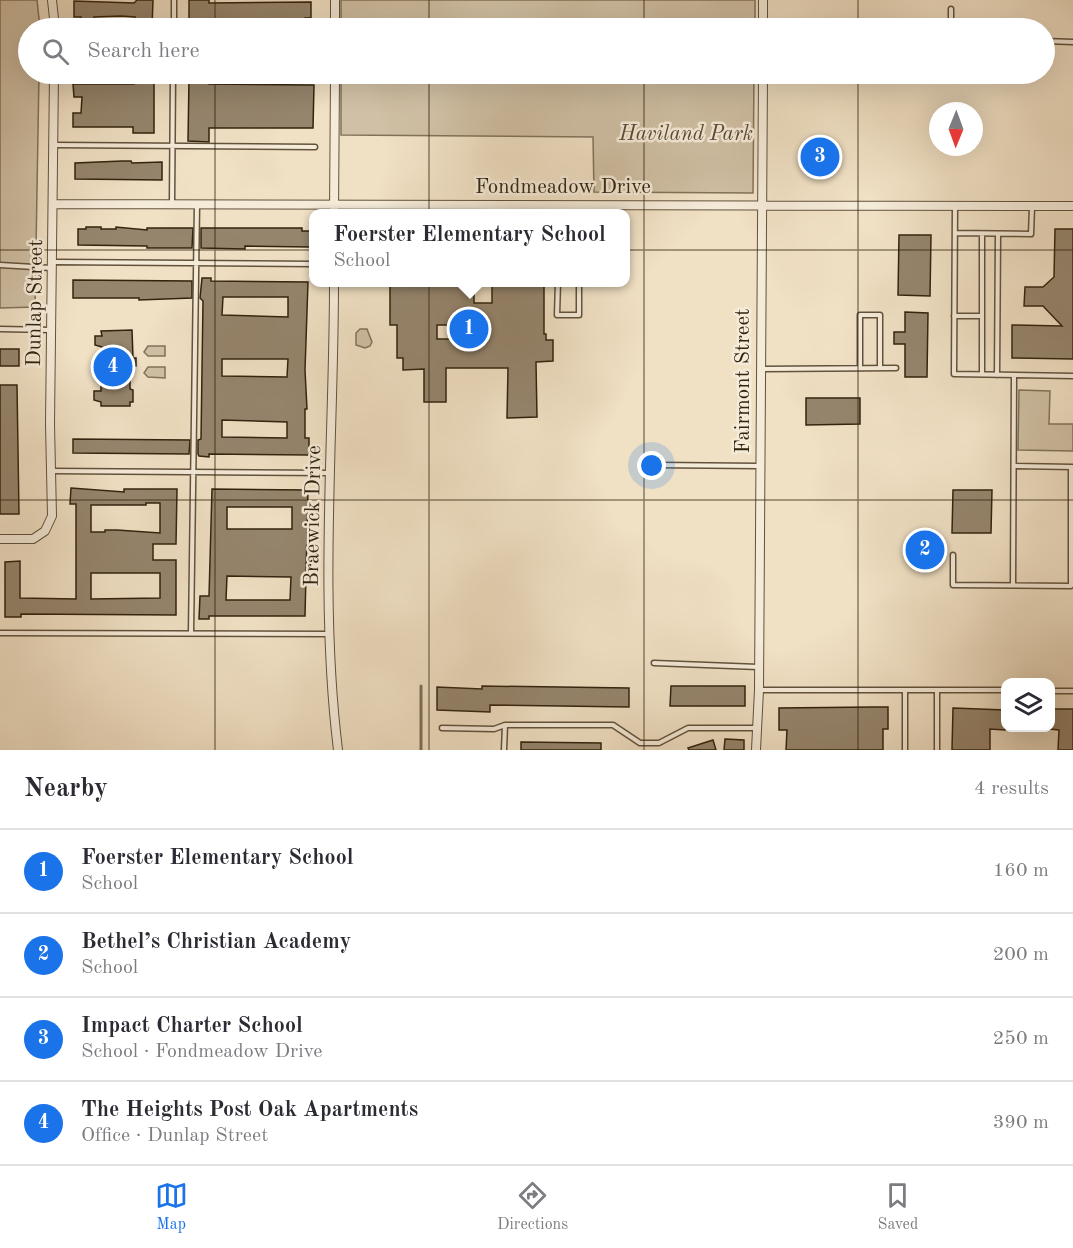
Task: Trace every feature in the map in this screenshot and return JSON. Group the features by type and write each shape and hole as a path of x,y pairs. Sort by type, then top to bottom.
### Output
{"street":[{"path":"52,0 54,18"},
{"path":"335,0 335,18"},
{"path":"763,0 763,18"},
{"name":"Dunlap Street","path":"0,539 33,539 45,531 51,516 54,84"},
{"path":"334,209 335,84"},
{"name":"Fairmont Street","path":"756,750 759,690 763,84"},
{"name":"Fondmeadow Drive","path":"53,204 1073,206"},
{"name":"Braewick Drive","path":"334,287 329,634 332,703 338,750"}],"lane":[{"path":"174,0 174,18"},
{"path":"951,9 951,18"},
{"path":"1055,42 1073,42"},
{"path":"172,203 173,84"},
{"path":"53,145 315,147"},
{"path":"191,633 197,203"},
{"path":"568,204 568,209"},
{"path":"955,206 954,374 1073,376"},
{"path":"955,234 1031,234 1032,206"},
{"path":"982,234 982,375"},
{"path":"997,375 998,234"},
{"path":"0,265 309,264"},
{"path":"558,287 557,315 579,315 579,287"},
{"path":"860,368 860,315 880,315 880,368"},
{"path":"954,316 982,316"},
{"path":"0,329 52,330"},
{"path":"760,369 896,368"},
{"path":"1012,585 1014,375"},
{"path":"655,465 760,466"},
{"path":"953,555 953,585 1071,586 1072,467 1013,466"},
{"path":"51,471 330,473"},
{"path":"0,633 329,634"},
{"path":"654,663 759,668"},
{"path":"759,690 1001,690"},
{"path":"905,690 905,750"},
{"path":"937,690 937,750"},
{"path":"1055,691 1073,691"},
{"path":"504,750 505,725"},
{"path":"442,729 494,729 505,725 613,725 640,743 659,743 688,728 757,728"}],"green space":[{"path":"0,0 37,0 39,18 18,18 18,84 39,84 35,307 0,308"},
{"path":"341,0 755,0 755,18 341,18"},
{"name":"Haviland Park","path":"341,84 754,84 753,193 594,192 593,137 341,135"},
{"path":"360,329 367,329 372,342 370,346 365,348 356,345 356,333"},
{"path":"148,346 165,346 165,356 148,356 144,352"},
{"path":"148,367 165,367 165,378 148,377 144,373"},
{"path":"1019,390 1050,391 1049,424 1073,424 1073,451 1018,450"}],"building":[{"path":"137,0 153,0 152,18 74,17 74,1 134,3"},
{"path":"189,0 209,0 209,3 311,2 311,18 189,18"},
{"path":"73,84 154,84 154,133 133,133 133,127 73,127 73,113 81,113 82,97 74,97"},
{"path":"189,84 314,85 313,128 209,128 209,142 188,141"},
{"path":"131,161 132,163 162,162 162,180 75,179 75,163"},
{"path":"86,227 147,230 147,228 193,228 192,248 78,245 78,229 86,229"},
{"path":"201,228 302,228 302,231 309,231 309,247 201,248"},
{"path":"1055,229 1073,229 1073,359 1012,358 1012,325 1062,326 1043,306 1024,306 1025,287 1043,287 1054,277"},
{"path":"899,235 931,235 930,296 898,295"},
{"path":"202,278 211,278 211,281 308,282 305,438 309,438 309,455 209,454 209,457 199,456 203,301 200,298","holes":["223,297 288,297 288,317 222,315","222,359 288,359 287,377 222,376","222,420 287,422 287,438 222,437"]},
{"path":"73,280 192,281 192,298 139,300 139,298 73,298"},
{"path":"390,287 474,287 474,303 492,303 492,287 544,287 544,334 546,334 546,340 553,340 553,361 536,362 537,417 507,418 508,368 446,368 446,402 424,402 424,369 403,370 403,358 397,358 397,325 390,325","holes":["437,325 463,325 463,339 437,339"]},
{"path":"905,312 928,313 927,377 905,377 905,344 894,344 894,332 905,332"},
{"path":"132,330 133,358 136,358 136,366 130,366 130,389 133,390 133,402 130,402 130,406 101,406 101,402 94,400 94,391 101,391 101,374 95,374 95,362 102,362 102,347 95,345 95,336 102,336 101,331"},
{"path":"0,349 19,349 19,366 0,366"},
{"path":"0,385 17,385 19,514 0,514"},
{"path":"806,398 860,398 860,424 806,425"},
{"path":"73,439 190,440 189,454 73,453"},
{"path":"71,488 124,492 124,489 177,489 176,544 153,544 153,560 176,560 176,615 21,614 21,617 5,617 5,562 20,561 20,598 76,599 76,504 70,504","holes":["146,503 160,503 160,533 117,530 91,532 91,505 146,505","91,573 160,573 160,598 91,599"]},
{"path":"212,489 308,490 305,616 209,616 209,619 199,619 200,596 209,596","holes":["227,507 292,507 292,529 227,529","227,576 291,577 290,600 226,600"]},
{"path":"953,490 992,490 991,533 952,533"},
{"path":"482,686 629,688 629,707 490,705 490,712 437,710 437,687 482,689"},
{"path":"671,686 745,686 745,706 670,706"},
{"path":"888,707 888,729 883,729 883,750 786,750 787,730 779,730 779,708"},
{"path":"953,708 1001,710 1001,730 990,729 990,750 952,750"},
{"path":"1055,709 1073,709 1073,750 1058,750 1059,730 1055,730"},
{"path":"725,739 744,740 744,750 724,750"},
{"path":"713,740 716,750 689,750 688,748"},
{"path":"521,742 601,743 601,750 521,750"}],"waterway":[{"path":"421,686 421,750"}],"place":[{"name":"Impact Charter School","path":"820,157"},
{"name":"Foerster Elementary School","path":"469,329"},
{"name":"The Heights Post Oak Apartments","path":"113,367"},
{"name":"Bethel’s Christian Academy","path":"925,550"}]}
